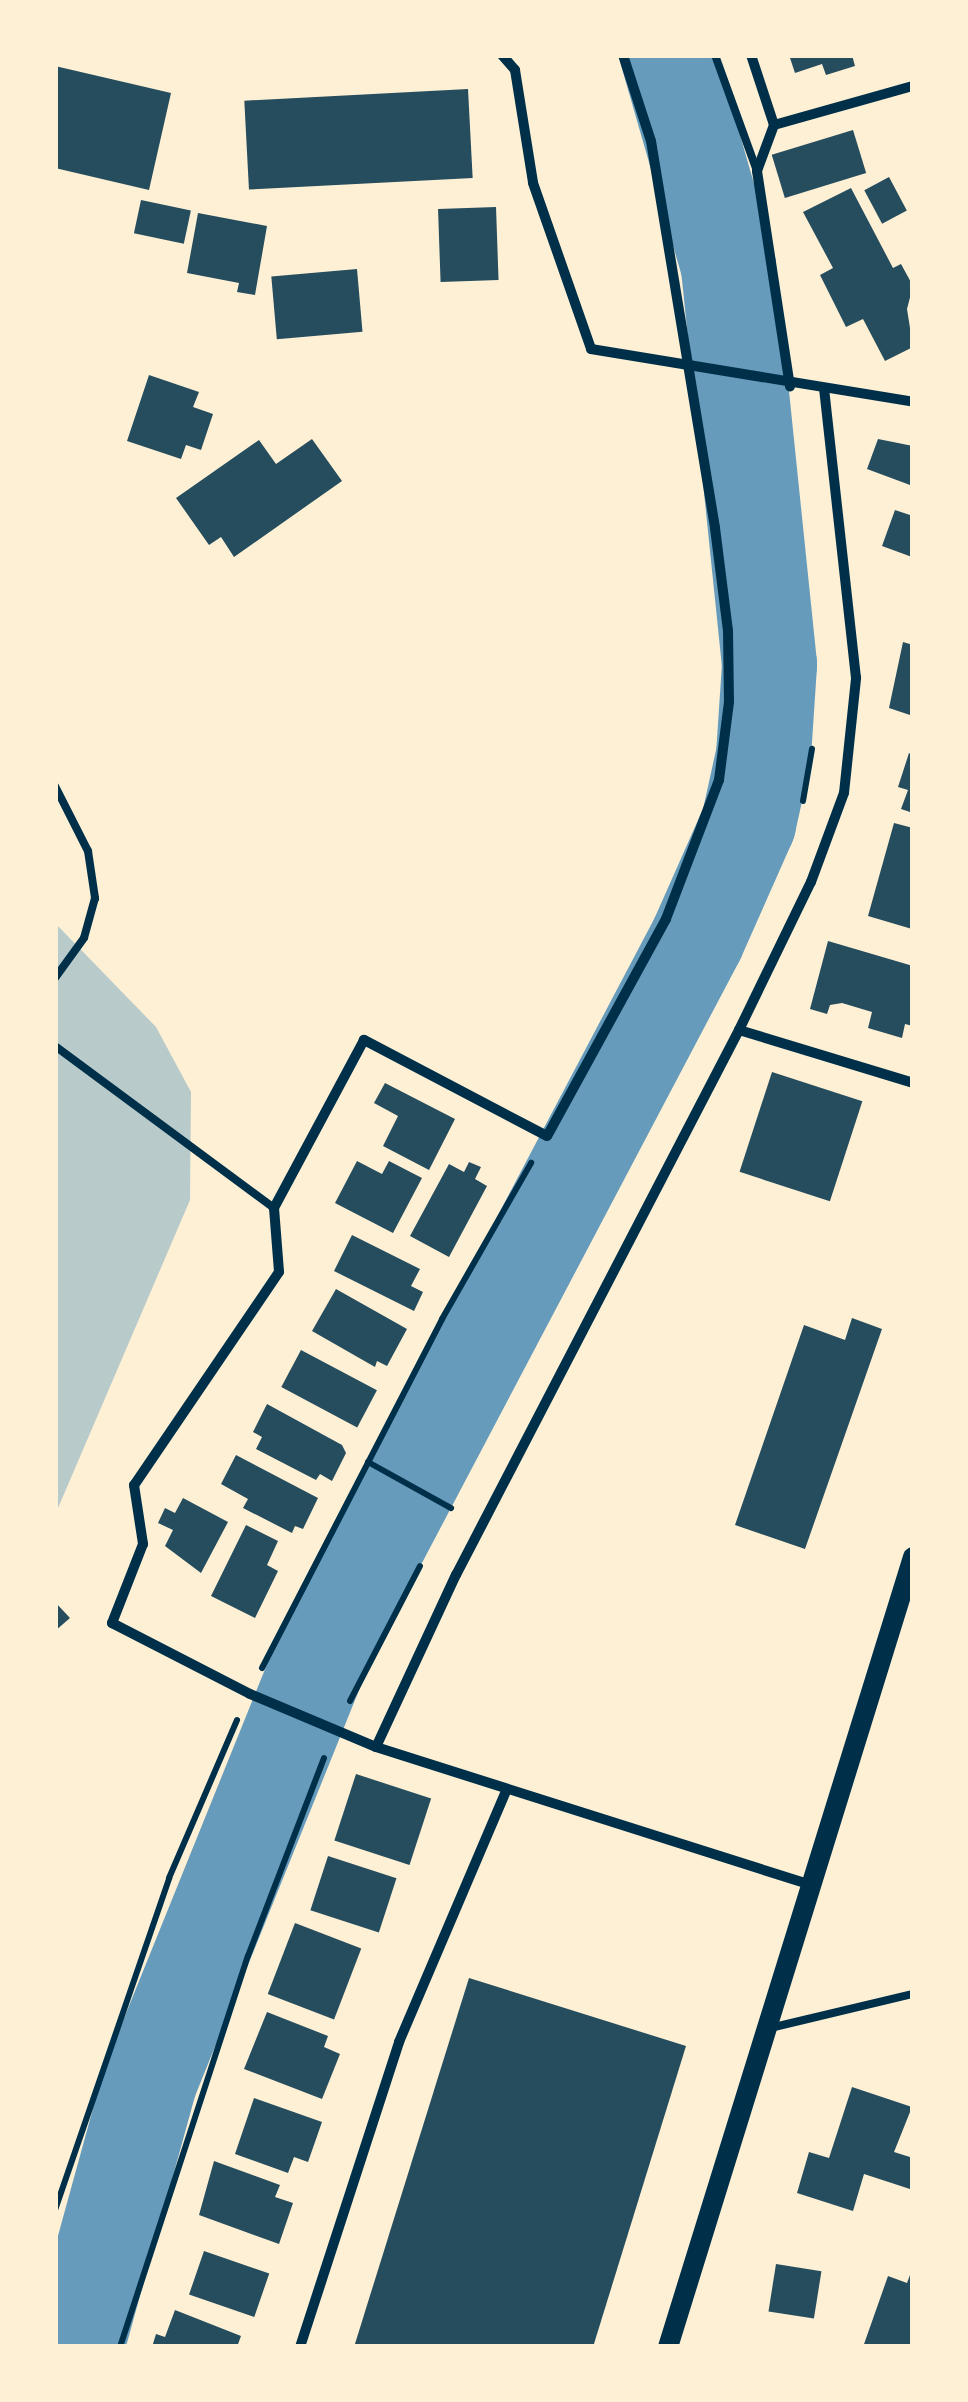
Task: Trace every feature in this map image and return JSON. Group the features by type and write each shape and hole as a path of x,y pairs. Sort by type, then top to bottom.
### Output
{"main road":[{"path":"668,2347 913,1557"}],"street":[{"path":"502,55 515,70 544,220 591,349 790,386 913,402"},
{"path":"623,55 651,141 687,348 728,631 729,702 719,780 666,919 546,1136 364,1040 274,1208 279,1272 134,1485 144,1544 112,1622 250,1694 376,1748 810,1885"},
{"path":"751,55 774,124 757,171 790,386"},
{"path":"774,124 913,86"},
{"path":"376,1748 456,1575 739,1030 811,882 844,793 856,678 824,389"},
{"path":"739,1030 913,1083"},
{"path":"300,2347 399,2042 507,1789"}],"lane":[{"path":"715,55 757,171"},
{"path":"55,786 88,851 95,898 84,938 55,978"},
{"path":"55,1046 274,1208"},
{"path":"766,2029 913,1994"}],"path":[{"path":"800,822 816,731"},
{"path":"55,2210 170,1878 250,1694 368,1462 546,1136"},
{"path":"368,1462 451,1508"},
{"path":"442,1525 460,1490"},
{"path":"120,2347 248,1956 334,1731 424,1559"}],"shaded area":[{"path":"55,923 156,1027 191,1092 190,1200 55,1515"}],"building":[{"path":"789,55 852,55 855,66 826,75 822,64 795,73"},
{"path":"55,66 171,93 149,190 55,168"},
{"path":"468,89 473,178 249,190 244,101"},
{"path":"853,130 866,173 785,198 772,155"},
{"path":"889,177 907,211 882,224 864,190"},
{"path":"851,188 893,268 901,264 913,286 907,309 913,347 885,361 863,319 846,327 820,275 833,268 803,212"},
{"path":"141,200 191,211 184,244 134,233"},
{"path":"496,207 499,280 441,282 438,209"},
{"path":"198,213 267,226 255,295 237,292 239,283 187,273"},
{"path":"357,269 362,332 277,339 271,276"},
{"path":"149,375 199,392 193,407 213,414 201,450 186,445 181,459 127,441"},
{"path":"312,439 342,481 234,557 221,537 209,545 176,498 259,440 276,464"},
{"path":"878,439 913,446 910,485 867,469"},
{"path":"895,510 913,516 912,557 882,546"},
{"path":"903,642 913,645 913,716 889,708"},
{"path":"909,753 913,755 913,813 901,809 908,790 898,787"},
{"path":"894,823 913,828 912,929 868,916"},
{"path":"828,941 913,966 913,1026 905,1024 902,1038 868,1028 872,1012 842,1003 830,1005 827,1014 810,1009"},
{"path":"772,1072 862,1101 830,1201 740,1172"},
{"path":"385,1083 455,1119 429,1170 383,1146 398,1116 374,1103"},
{"path":"357,1161 382,1174 389,1161 422,1178 393,1233 335,1203"},
{"path":"469,1162 481,1167 475,1179 487,1186 449,1257 410,1236 449,1164 464,1172"},
{"path":"352,1235 420,1269 411,1286 423,1292 414,1311 334,1271"},
{"path":"336,1289 407,1329 387,1366 377,1361 375,1367 312,1331"},
{"path":"852,1318 882,1329 805,1549 735,1525 804,1325 845,1340"},
{"path":"301,1350 377,1390 357,1427 281,1387"},
{"path":"267,1404 342,1445 346,1453 332,1481 320,1474 316,1480 256,1449 262,1437 253,1432"},
{"path":"236,1455 318,1498 303,1529 295,1526 292,1533 243,1508 248,1499 221,1484"},
{"path":"183,1498 228,1522 201,1573 165,1546 173,1530 158,1523 165,1508 175,1513"},
{"path":"246,1525 278,1541 267,1565 278,1571 255,1618 211,1596"},
{"path":"55,1602 70,1618 55,1631"},
{"path":"356,1774 431,1798 410,1865 334,1841"},
{"path":"328,1856 396,1878 379,1932 310,1910"},
{"path":"295,1923 361,1948 334,2019 268,1994"},
{"path":"469,1978 686,2046 593,2347 354,2347"},
{"path":"267,2012 328,2036 324,2047 340,2054 322,2099 244,2069"},
{"path":"852,2087 912,2107 894,2152 913,2158 913,2190 864,2174 853,2211 797,2193 809,2152 829,2158"},
{"path":"254,2098 322,2122 308,2162 294,2157 288,2173 235,2154"},
{"path":"214,2161 280,2185 275,2197 293,2203 279,2244 199,2215"},
{"path":"204,2251 269,2273 254,2317 189,2294"},
{"path":"776,2264 821,2271 814,2319 768,2311"},
{"path":"913,2267 913,2347 863,2347 888,2276 907,2283"},
{"path":"175,2310 241,2336 237,2347 152,2347 156,2334 165,2337"}],"waterway":[{"path":"76,2347 150,2079 329,1636 697,938 748,823 763,755 769,664 728,266 667,55"}]}
